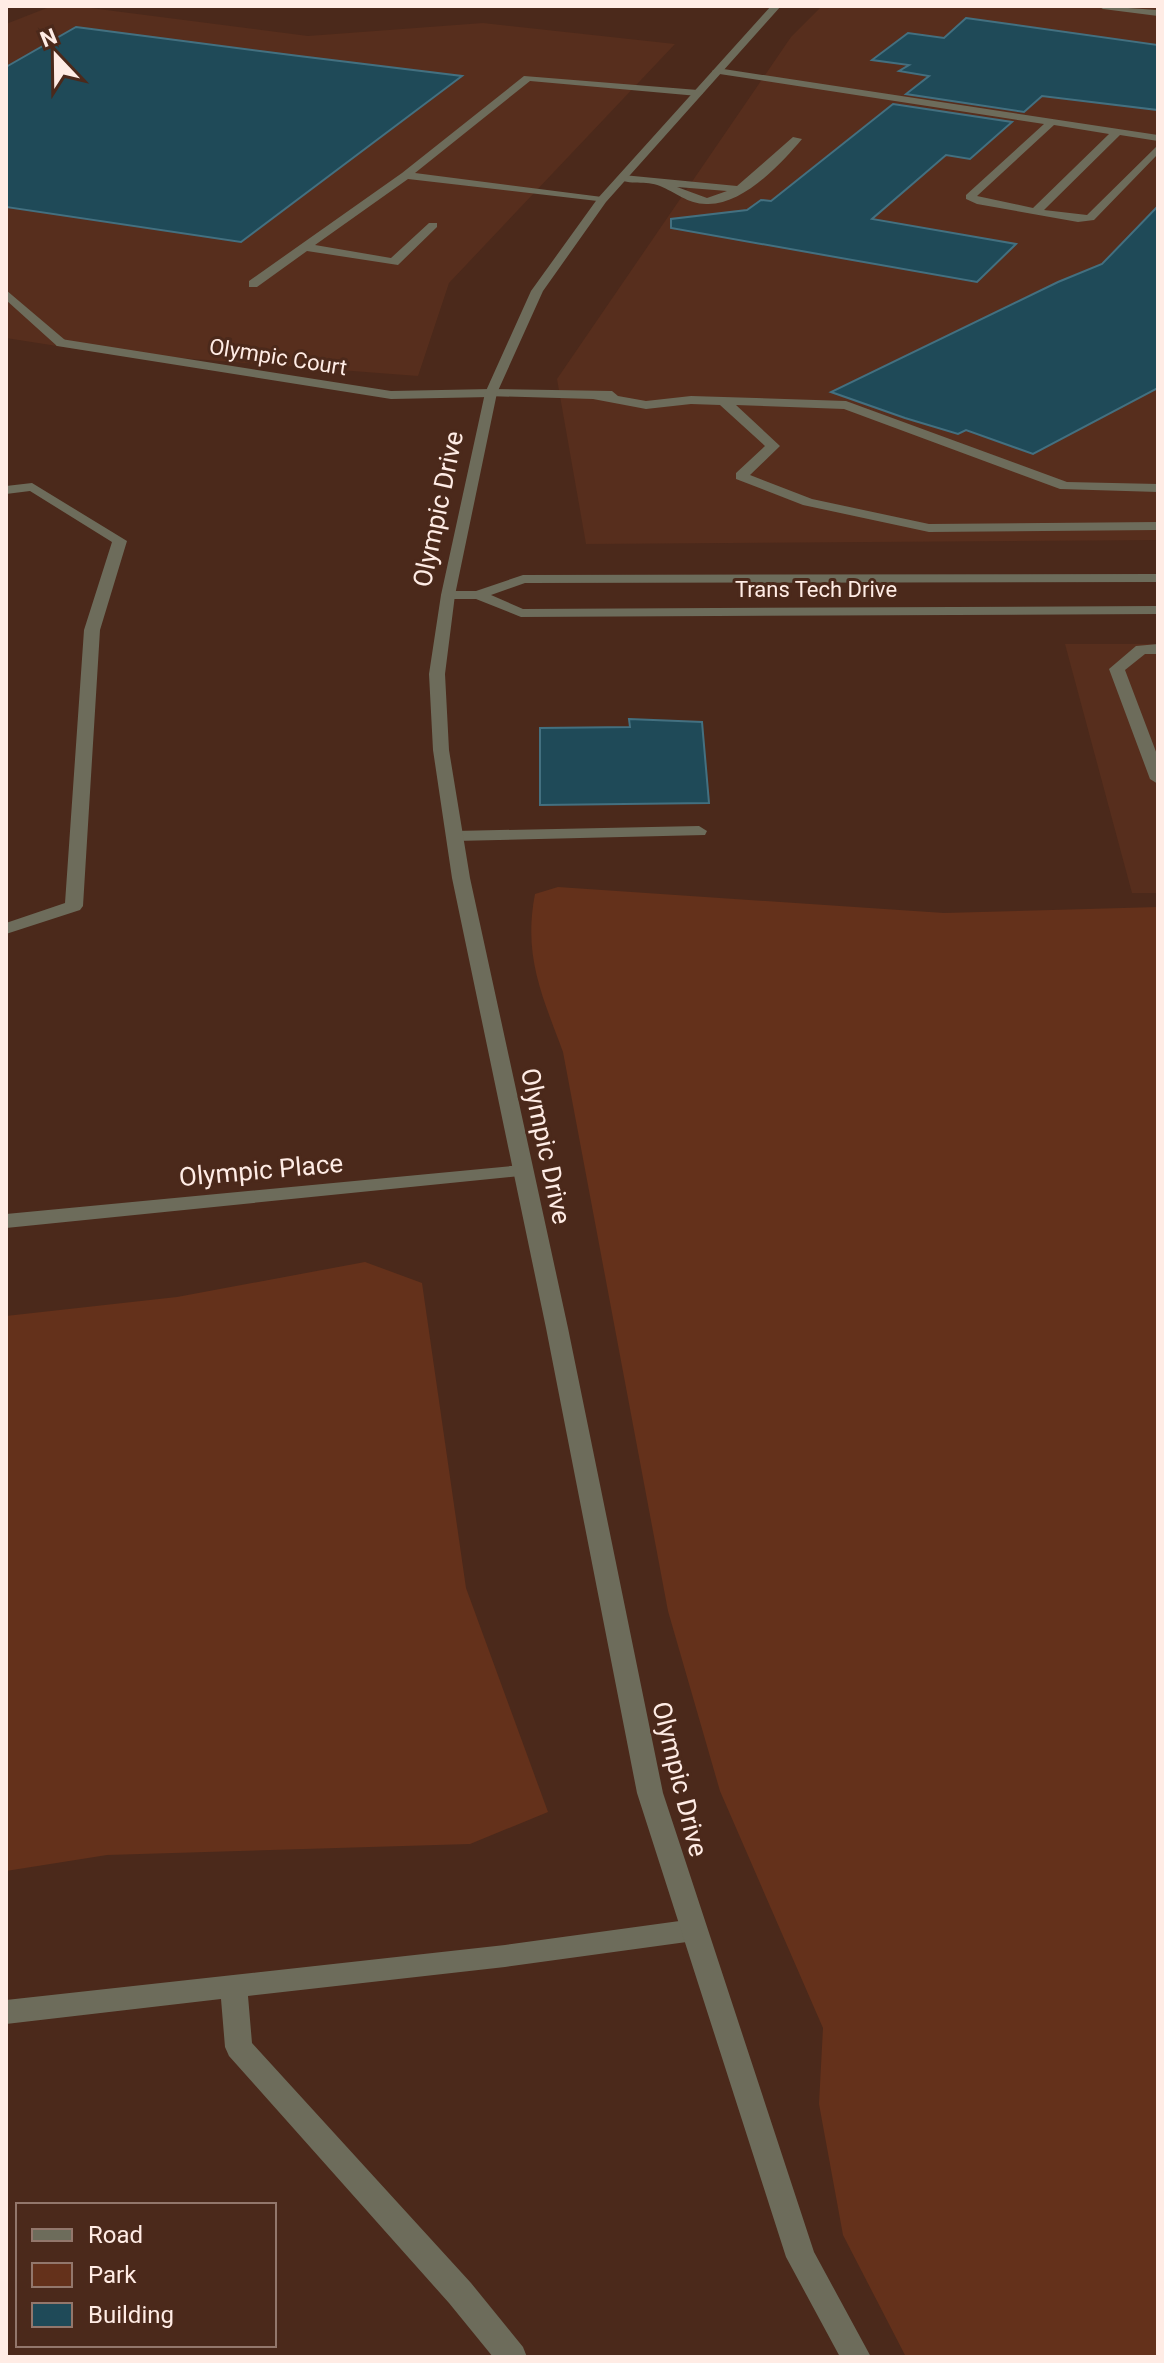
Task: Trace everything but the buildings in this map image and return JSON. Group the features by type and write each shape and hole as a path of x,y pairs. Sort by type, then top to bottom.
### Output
{"street":[{"name":"Olympic Drive","path":"776,6 602,200 537,291 491,393 448,595 437,674 441,750 455,836 650,1793 801,2257 856,2357"},
{"path":"1103,6 1158,13"},
{"path":"717,71 1158,138"},
{"path":"253,284 406,175 528,78 698,93"},
{"path":"1053,121 970,197 1035,212 1090,218 1158,148"},
{"path":"1035,212 1118,131"},
{"path":"661,182 709,202 733,195 797,139"},
{"path":"406,175 602,200"},
{"path":"623,178 683,181 739,189"},
{"path":"305,247 394,262 433,225"},
{"name":"Olympic Court","path":"6,294 61,343 391,395 491,393 598,396 646,405 691,400 846,405 1065,486 1158,488"},
{"path":"723,401 773,446 741,476 808,502 929,528 1158,526"},
{"path":"6,490 32,487 120,541 92,630 74,906 6,929"},
{"name":"Trans Tech Drive","path":"448,595 478,595 523,579 1158,578"},
{"name":"Trans Tech Drive","path":"478,595 521,613 1158,610"},
{"path":"1158,649 1141,649 1117,669 1158,779"},
{"path":"455,836 699,831"},
{"name":"Olympic Place","path":"6,1221 522,1171"},
{"path":"6,2012 505,1956 694,1930"},
{"path":"234,1987 239,2047 460,2293 512,2357"}],"shaded area":[{"path":"52,6 75,6 308,36 483,23 675,44 449,283 418,376 89,351 6,338 6,24"},
{"path":"822,6 1158,6 1158,540 586,544 557,379 791,37"},
{"path":"1065,644 1158,644 1158,893 1132,893"}],"green space":[{"path":"558,887 944,913 1158,907 1158,2357 906,2357 843,2235 819,2104 823,2028 720,1791 668,1611 563,1052 542,993 533,956 531,937 535,894"},
{"path":"365,1262 422,1283 466,1588 548,1812 470,1844 107,1855 6,1871 6,1316 177,1297"}]}
